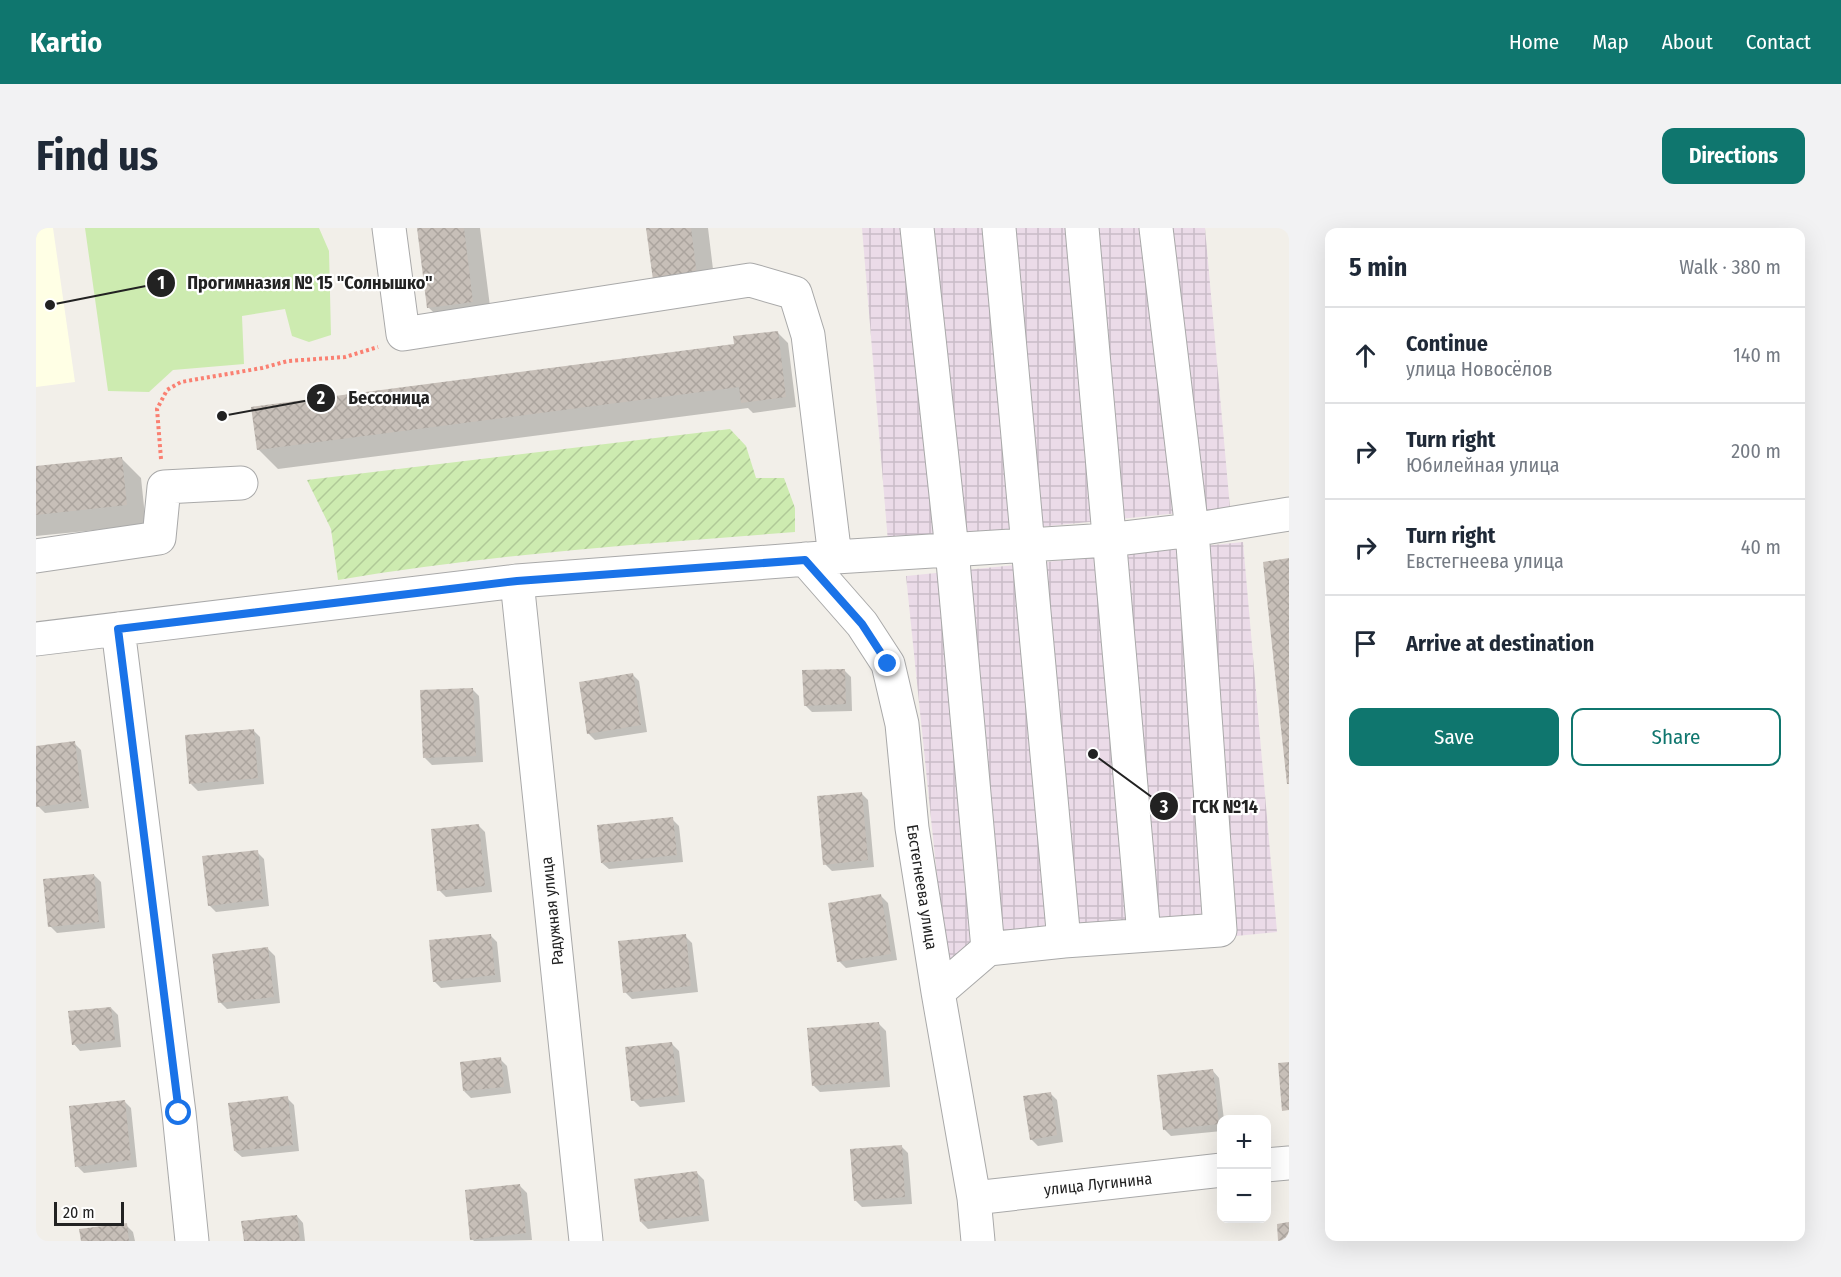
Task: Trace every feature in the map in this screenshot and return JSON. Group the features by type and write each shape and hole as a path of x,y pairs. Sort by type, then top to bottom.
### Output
{"street":[{"path":"389,228 403,334 750,280 795,293 808,335 820,558"},
{"path":"917,228 952,550 988,949"},
{"path":"999,228 1064,941"},
{"path":"1083,228 1108,540 1144,935"},
{"path":"938,992 988,949 1220,930 1192,530 1156,228"},
{"path":"36,556 159,538 164,488 241,483"},
{"path":"36,639 517,581 820,558 1108,540 1192,530 1289,514"},
{"name":"Евстегнеева улица","path":"820,558 888,664 902,724 912,828 974,1198 978,1241"},
{"name":"Радужная улица","path":"517,581 586,1241"},
{"path":"118,629 178,1101 192,1241"},
{"path":"1271,1164 1289,1162"},
{"name":"улица Лугинина","path":"974,1198 1217,1170"}],"path":[{"path":"164,488 157,409 166,390 181,382 262,368 288,361 345,357 377,348 403,334"}],"shaded area":[{"path":"36,228 53,228 75,382 36,387"},
{"path":"862,228 1205,228 1230,508 888,542"},
{"path":"1243,542 1277,932 946,964 906,576"}],"green space":[{"path":"85,228 319,228 329,251 331,335 309,342 292,336 285,309 242,316 244,364 173,370 149,392 108,391"},
{"path":"730,429 746,446 756,478 784,478 795,508 795,532 509,557 338,580 331,529 307,480"}],"building":[{"path":"417,228 464,228 473,302 427,308"},
{"path":"646,228 691,228 697,275 653,280"},
{"path":"778,331 786,397 741,403 739,387 257,450 251,407 734,344 733,336"},
{"path":"122,457 127,505 36,515 36,466"},
{"path":"1289,558 1289,784 1287,784 1263,562"},
{"path":"845,669 846,704 804,706 802,670"},
{"path":"633,673 641,725 587,734 579,682"},
{"path":"473,688 476,756 423,758 420,690"},
{"path":"254,729 258,778 189,784 185,735"},
{"path":"75,741 82,801 36,807 36,746"},
{"path":"862,792 868,860 823,865 817,796"},
{"path":"673,817 677,855 601,863 597,825"},
{"path":"479,824 485,886 437,891 431,829"},
{"path":"258,850 263,899 208,906 202,856"},
{"path":"94,874 99,922 48,927 43,879"},
{"path":"881,894 891,954 837,962 828,903"},
{"path":"491,934 495,975 433,982 429,940"},
{"path":"686,934 691,986 623,993 618,941"},
{"path":"268,947 274,997 218,1003 212,954"},
{"path":"111,1007 115,1040 72,1045 68,1011"},
{"path":"879,1022 884,1080 812,1086 807,1028"},
{"path":"672,1042 679,1095 631,1101 625,1047"},
{"path":"501,1057 504,1087 463,1091 460,1062"},
{"path":"1289,1062 1289,1110 1282,1111 1278,1063"},
{"path":"1213,1069 1217,1124 1163,1130 1157,1075"},
{"path":"1051,1092 1057,1135 1030,1140 1023,1096"},
{"path":"288,1096 293,1145 234,1151 228,1103"},
{"path":"125,1100 131,1160 75,1167 69,1106"},
{"path":"902,1145 905,1197 854,1201 850,1149"},
{"path":"697,1171 703,1215 640,1222 634,1179"},
{"path":"520,1184 526,1233 470,1240 465,1190"},
{"path":"297,1215 300,1241 244,1241 241,1221"},
{"path":"1289,1222 1289,1241 1278,1241 1277,1224"},
{"path":"127,1223 129,1241 81,1241 79,1229"}],"place":[{"name":"Прогимназия № 15 \"Солнышко\"","path":"50,305"},
{"name":"Бессоница","path":"222,416"},
{"name":"ГСК №14","path":"1093,754"}],"route":[{"path":"179,1113 118,629 517,581 805,560 862,624 888,664"}]}
